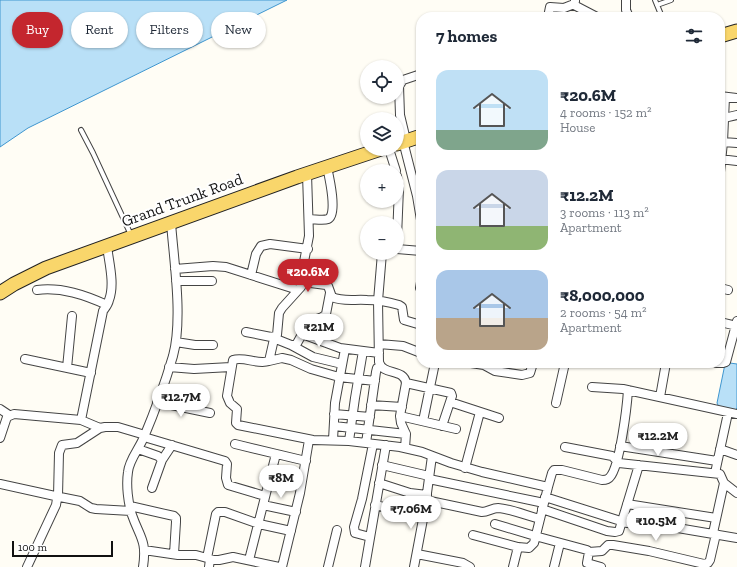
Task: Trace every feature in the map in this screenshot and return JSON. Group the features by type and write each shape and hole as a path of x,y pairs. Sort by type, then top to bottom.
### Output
{"main road":[{"path":"725,35 737,31"},
{"path":"404,141 416,138"},
{"name":"Grand Trunk Road","path":"0,294 14,284 46,268 360,156"}],"street":[{"path":"626,0 627,12"},
{"path":"549,12 550,7 564,8 575,2 590,12"},
{"path":"400,112 399,86 403,80 416,76"},
{"path":"725,97 737,98"},
{"path":"725,117 737,115"},
{"path":"725,142 737,143"},
{"path":"404,149 416,190"},
{"path":"725,160 737,161"},
{"path":"309,218 326,220 332,215 333,205 327,167"},
{"path":"269,361 273,338 277,335 278,319 282,308 303,282 302,274 310,236 307,174"},
{"path":"143,567 144,550 141,536 130,509 127,479 129,465 138,450 157,402 176,342 176,281 170,223"},
{"path":"251,274 256,254 261,246 270,244 308,249"},
{"path":"81,420 103,311 108,305 110,299 112,283 107,246"},
{"path":"404,250 416,251"},
{"path":"381,260 378,301 379,353 381,366 384,369 404,376 406,383 400,416 401,423 406,434 405,448"},
{"path":"175,269 219,266 251,274 298,290"},
{"path":"176,281 212,280"},
{"path":"303,282 326,285 328,286 332,297 342,300 368,300 399,305 402,307 404,320 416,324"},
{"path":"37,290 62,290 90,297 108,305"},
{"path":"290,346 296,345 311,320 321,318 326,314 330,293"},
{"path":"67,368 72,316"},
{"path":"725,323 737,324 725,363"},
{"path":"246,332 273,338 313,357 342,364"},
{"path":"302,334 345,349 379,353"},
{"path":"176,342 195,346 213,345"},
{"path":"379,344 403,346 416,351"},
{"path":"333,440 334,414 345,349"},
{"path":"349,441 363,351"},
{"path":"375,381 340,377 311,369 282,358 262,362 235,359 233,360 231,367 227,396 230,403 237,409 236,423 241,426 309,440 349,441 405,448 422,452 466,468 548,487"},
{"path":"25,359 91,373"},
{"path":"370,537 358,534 354,531 354,527 362,499 369,443 368,430 377,368 381,366"},
{"path":"169,367 194,369 231,367"},
{"path":"423,422 434,368"},
{"path":"489,368 495,372 522,374 530,373 532,368"},
{"path":"556,403 564,368"},
{"path":"660,397 665,368"},
{"path":"406,383 451,393 452,396 442,426"},
{"path":"592,387 628,390 737,414"},
{"path":"473,535 518,547 529,548 532,546 536,536 548,487 554,470 558,469 606,480 612,476 620,446 626,413 628,390"},
{"path":"157,402 210,414"},
{"path":"450,402 499,418"},
{"path":"371,405 402,407"},
{"path":"0,409 9,415 81,420 100,428"},
{"path":"466,468 480,412"},
{"path":"715,473 728,413"},
{"path":"334,414 370,417"},
{"path":"0,438 9,415"},
{"path":"400,416 456,429"},
{"path":"27,567 56,505 60,448 62,445 78,443 100,428 112,426 225,461 227,464 226,478 228,485 265,496"},
{"path":"334,426 406,434"},
{"path":"144,550 196,555 209,561 229,557 281,567 296,512 309,440"},
{"path":"235,444 306,461"},
{"path":"152,488 162,460 172,445"},
{"path":"365,567 386,445"},
{"path":"620,446 717,461"},
{"path":"495,524 585,549 589,552 602,551 608,545 613,545 649,551 704,564 708,563 710,560 716,518 724,483 722,476 715,473 619,463 612,456 565,447"},
{"path":"720,449 737,455"},
{"path":"138,450 158,456 162,460"},
{"path":"250,560 276,454"},
{"path":"414,567 424,516 432,456"},
{"path":"382,465 621,521 660,525 737,538"},
{"path":"544,503 611,532 619,531 639,465"},
{"path":"724,483 737,494"},
{"path":"0,484 80,500 91,508 96,509 130,509 174,516 176,518 174,554"},
{"path":"379,484 410,493 427,496 430,501 437,503 482,512 497,508 540,519"},
{"path":"497,508 501,494"},
{"path":"362,499 424,516"},
{"path":"627,504 716,518"},
{"path":"263,505 296,512"},
{"path":"209,561 216,514 218,512 225,512 259,524 291,531"},
{"path":"328,567 336,530"},
{"path":"554,567 560,543"},
{"path":"513,567 518,547"},
{"path":"589,552 586,565 600,567"},
{"path":"417,554 457,562 468,566"}],"lane":[{"path":"655,0 660,12"},
{"path":"657,5 671,0"},
{"path":"81,130 132,237"}],"water":[{"path":"0,0 287,0 263,12 211,12 211,38 203,42 203,12 136,12 136,48 190,48 28,128 0,147"},
{"path":"725,364 737,364 737,408 734,411 719,407 717,403"}]}
